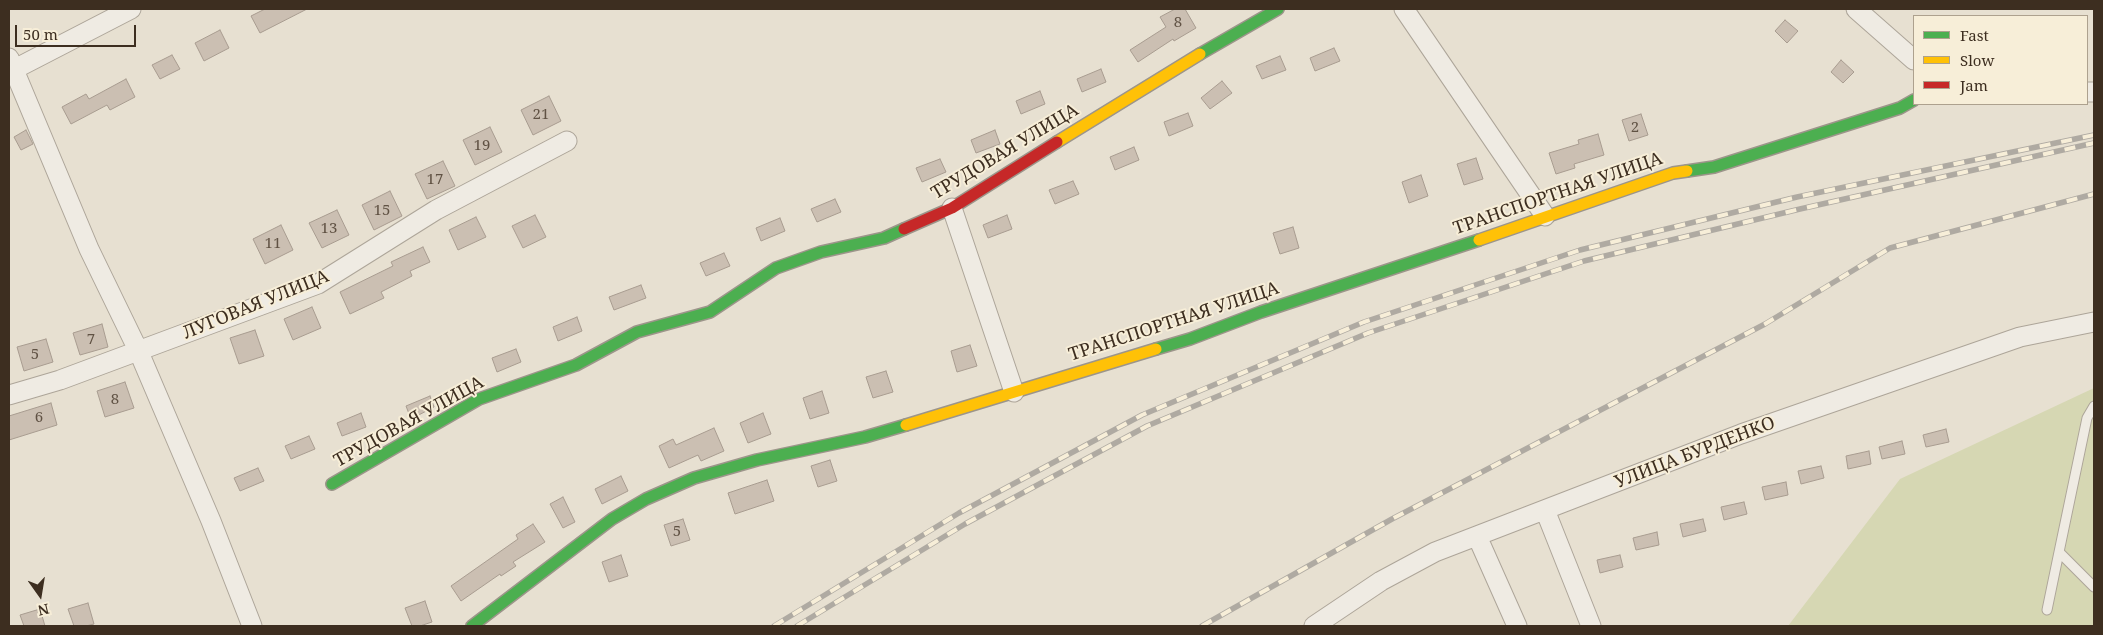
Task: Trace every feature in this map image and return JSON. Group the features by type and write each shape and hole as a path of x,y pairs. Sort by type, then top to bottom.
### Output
{"street":[{"path":"131,9 11,66 89,249 138,350 211,520 252,626"},
{"name":"ТРУДОВАЯ УЛИЦА","path":"332,484 479,399 576,365 637,332 710,312 776,268 821,252 884,238 952,208 1152,82 1278,9"},
{"path":"1404,9 1545,216"},
{"path":"1856,9 1913,59"},
{"name":"ТРАНСПОРТНАЯ УЛИЦА","path":"472,626 612,519 646,499 703,476 757,460 865,438 1190,339 1261,312 1380,274 1672,173 1723,164 1900,108 1913,101"},
{"name":"ЛУГОВАЯ УЛИЦА","path":"9,395 60,380 318,284 436,210 567,141"},
{"path":"952,208 1014,392"},
{"name":"УЛИЦА БУРДЕНКО","path":"1314,626 1381,580 1435,552 1741,434 2020,337 2094,322"},
{"path":"1545,510 1592,626"},
{"path":"1477,536 1516,626"}],"lane":[{"path":"2048,610 2058,552 2087,418 2094,406"},
{"path":"2058,552 2094,587"}],"green space":[{"path":"2094,388 2094,626 1788,626 1900,479"}],"building":[{"path":"265,9 307,9 260,33 251,16"},
{"path":"1175,9 1185,9 1196,28 1174,41 1173,39 1138,62 1130,50 1166,27 1160,17"},
{"path":"1785,20 1798,31 1787,43 1775,31"},
{"path":"220,30 229,48 204,61 195,43"},
{"path":"1334,48 1340,61 1315,71 1310,58"},
{"path":"172,55 180,69 160,79 152,65"},
{"path":"1280,56 1286,70 1262,79 1256,66"},
{"path":"1841,60 1854,72 1843,83 1831,72"},
{"path":"1101,69 1106,82 1082,92 1077,79"},
{"path":"126,79 135,97 110,110 107,105 71,124 62,107 86,94 89,99"},
{"path":"1222,81 1232,93 1210,109 1201,98"},
{"path":"1040,91 1045,104 1021,114 1016,101"},
{"path":"549,96 561,121 533,135 521,110"},
{"path":"1188,113 1193,126 1169,136 1164,122"},
{"path":"1641,114 1648,135 1629,141 1622,120"},
{"path":"490,127 502,152 475,165 463,140"},
{"path":"26,130 33,144 21,150 14,137"},
{"path":"995,130 1000,144 976,153 971,140"},
{"path":"1598,134 1604,155 1574,164 1575,168 1556,174 1549,153 1579,144 1578,140"},
{"path":"1134,147 1139,160 1115,170 1110,157"},
{"path":"1476,158 1483,179 1464,185 1457,164"},
{"path":"940,159 946,172 922,182 916,168"},
{"path":"443,161 455,186 427,199 415,174"},
{"path":"1421,175 1428,196 1409,203 1402,182"},
{"path":"1073,181 1079,194 1055,204 1049,190"},
{"path":"390,191 402,216 374,230 362,205"},
{"path":"835,199 841,212 817,222 811,209"},
{"path":"337,210 349,235 322,248 309,223"},
{"path":"535,215 546,237 523,248 512,226"},
{"path":"1007,215 1012,229 988,238 983,225"},
{"path":"476,217 486,237 458,250 449,230"},
{"path":"780,218 785,231 761,241 756,228"},
{"path":"281,225 293,250 265,264 253,239"},
{"path":"1293,227 1299,248 1280,254 1273,233"},
{"path":"423,247 430,262 410,271 412,276 381,292 384,298 350,314 340,292 393,266 391,262"},
{"path":"724,253 730,266 706,276 700,263"},
{"path":"641,285 646,298 614,310 609,297"},
{"path":"312,307 321,328 293,340 284,319"},
{"path":"577,317 582,331 558,341 553,327"},
{"path":"102,324 108,347 80,355 73,333"},
{"path":"255,330 264,356 239,364 230,338"},
{"path":"46,339 53,362 24,371 17,347"},
{"path":"970,345 977,366 957,372 951,351"},
{"path":"516,349 521,362 497,372 492,358"},
{"path":"886,371 893,392 873,398 866,377"},
{"path":"125,382 134,408 105,417 97,391"},
{"path":"822,391 829,413 810,419 803,398"},
{"path":"430,396 434,407 411,419 406,406"},
{"path":"51,403 57,425 9,440 9,416"},
{"path":"361,413 366,427 342,436 337,423"},
{"path":"763,413 771,434 748,443 740,423"},
{"path":"714,428 724,451 701,461 698,455 669,468 659,446 673,439 676,445"},
{"path":"1946,429 1949,442 1926,447 1923,435"},
{"path":"309,436 315,449 291,459 285,446"},
{"path":"1902,441 1905,454 1882,459 1879,447"},
{"path":"1869,451 1871,464 1848,469 1846,456"},
{"path":"830,460 837,481 818,487 811,466"},
{"path":"1821,466 1824,478 1801,484 1798,471"},
{"path":"258,468 264,481 240,491 234,478"},
{"path":"621,476 628,491 602,504 595,489"},
{"path":"767,480 774,501 735,514 728,493"},
{"path":"1786,482 1788,495 1765,500 1762,487"},
{"path":"563,497 575,522 563,528 550,504"},
{"path":"1744,502 1747,514 1724,520 1721,507"},
{"path":"683,519 690,540 671,546 664,525"},
{"path":"1703,519 1706,531 1683,537 1680,524"},
{"path":"533,524 545,542 513,562 516,566 501,576 500,574 461,601 451,586 518,539 516,535"},
{"path":"1657,532 1659,545 1636,550 1633,538"},
{"path":"621,555 628,576 609,582 602,562"},
{"path":"1620,555 1623,567 1600,573 1597,560"},
{"path":"425,601 432,622 420,626 412,626 405,608"},
{"path":"88,603 94,624 74,626 68,609"},
{"path":"40,609 45,626 24,626 20,615"}],"railway":[{"path":"774,626 959,513 1142,415 1364,322 1580,250 1797,197 2094,135"},
{"path":"797,626 965,524 1147,426 1368,333 1584,261 1800,209 2094,143"},
{"path":"1202,626 1392,519 1765,324 1890,248 2094,194"}],"traffic: fast":[{"path":"1200,54 1278,9"},
{"path":"1687,171 1714,167 1900,108 1913,101"},
{"path":"332,484 479,399 576,365 637,332 710,312 776,268 821,252 884,238 904,229"},
{"path":"1156,349 1479,240"},
{"path":"472,626 612,519 646,499 694,478 757,460 865,437 906,425"}],"traffic: slow":[{"path":"1057,142 1200,54"},
{"path":"1479,240 1673,173 1687,171"},
{"path":"906,425 1156,349"}],"traffic: jam":[{"path":"904,229 952,208 1057,142"}]}
